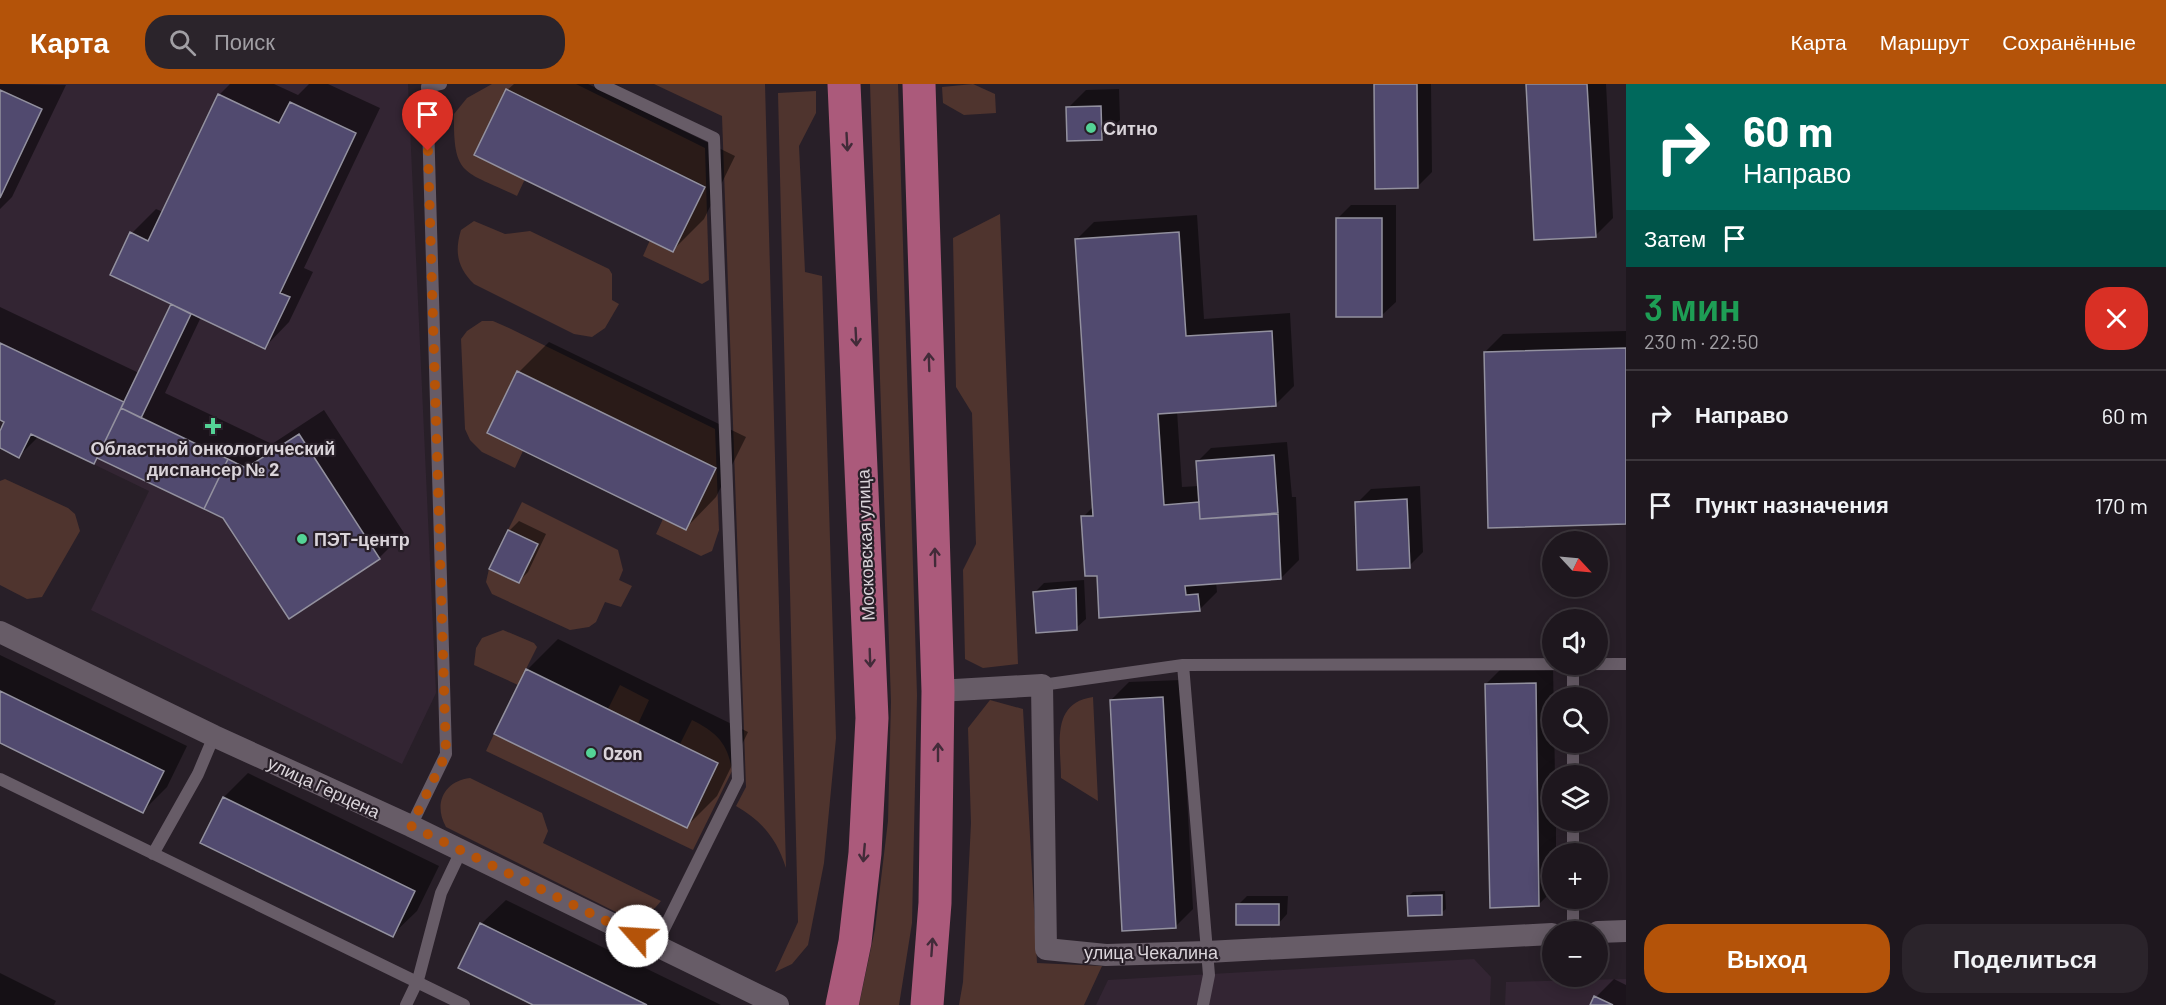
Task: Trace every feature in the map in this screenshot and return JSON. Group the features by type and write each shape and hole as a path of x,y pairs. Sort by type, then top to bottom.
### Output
{"main road":[{"name":"Московская улица","path":"842,1005 855,942 865,853 872,718 844,84"},
{"path":"919,84 938,691 935,903 927,1005"}],"street":[{"name":"улица Герцена","path":"0,632 214,736 411,826 778,1005"},
{"path":"938,691 1042,685"},
{"name":"улица Чекалина","path":"1042,685 1046,949 1106,955 1542,935"},
{"path":"1608,932 1626,931"}],"lane":[{"path":"411,826 446,754 427,87 441,84"},
{"path":"600,84 714,138 738,780 656,945"},
{"path":"1608,665 1626,664"},
{"path":"1184,665 1209,975 1203,1005"},
{"path":"1042,685 1184,665 1542,666"},
{"path":"153,854 198,774 214,736"},
{"path":"0,779 418,980 465,1005"},
{"path":"406,1005 418,980 441,893 461,850"}],"shaded area":[{"name":"Областной онкологический диспансер № 2","path":"0,84 408,84 436,693 402,764 91,610 149,491 31,434 19,458 0,448 0,431 4,422 0,420"},
{"path":"492,84 576,84 705,148 709,280 702,284 643,256 650,240 673,251 705,186 506,90 525,179 517,196 474,176 465,169 456,150 454,114 467,98"},
{"path":"654,84 765,84 786,868 778,848 767,832 754,818 736,806 746,787 722,116"},
{"path":"870,84 898,84 917,695 912,923 899,1005 859,1005 875,929 888,821 891,702"},
{"path":"973,84 995,94 996,113 964,115 943,103 942,87"},
{"path":"816,91 816,113 799,146 805,272 822,276 836,738 824,863 808,945 792,964 775,972 798,922 778,93"},
{"path":"1000,214 1018,664 983,668 965,659 963,570 976,544 972,413 956,387 953,238"},
{"path":"474,221 505,234 530,231 609,269 612,274 612,300 619,304 605,328 592,337 574,334 474,284 461,266 458,246 461,230"},
{"path":"482,321 493,321 509,328 715,429 719,530 712,551 701,556 656,534 663,519 686,530 716,468 523,451 515,468 482,452 470,440 465,429 461,339 467,331"},
{"path":"5,479 68,508 75,514 80,531 42,597 27,599 0,585 0,481"},
{"path":"522,502 618,550 623,570 619,580 632,586 621,607 605,602 596,622 589,627 570,630 492,594 486,582 489,569 537,544 508,530"},
{"path":"503,630 534,643 537,647 518,685 474,665 476,648 482,638"},
{"path":"620,685 649,700 638,724 608,709"},
{"path":"1093,697 1098,801 1061,778 1060,739 1064,717 1079,701"},
{"path":"990,700 1023,709 1037,963 1102,966 1084,1005 959,1005 963,982 971,823 968,728"},
{"path":"692,720 708,729 720,740 727,753 732,771 693,850 486,751 494,734 687,828 718,763 680,744"},
{"path":"470,778 542,813 548,831 543,843 661,901 655,908 632,920 446,827 441,810 443,795 453,784"},
{"path":"1474,959 1491,977 1490,1005 1096,1005 1108,980"},
{"path":"1608,979 1626,979 1626,1005 1505,1005 1506,982 1542,981 1542,987 1608,987"}],"building":[{"path":"1374,84 1417,84 1418,188 1375,189"},
{"path":"1526,84 1587,84 1596,237 1534,240"},
{"path":"506,89 705,187 673,252 474,155"},
{"path":"0,90 42,109 0,198"},
{"path":"218,94 279,123 290,102 356,133 280,293 290,297 265,349 110,275 130,232 148,241"},
{"path":"1101,106 1102,140 1067,141 1066,107"},
{"path":"1336,218 1382,218 1382,317 1336,317"},
{"path":"1179,232 1186,336 1272,331 1276,406 1158,414 1164,505 1199,502 1200,519 1278,514 1281,579 1185,586 1186,595 1198,594 1200,611 1099,618 1097,576 1085,576 1081,516 1093,516 1075,239"},
{"path":"171,304 191,314 141,418 121,408"},
{"path":"0,343 124,402 94,464 31,434 19,458 0,448 0,431 4,422 0,420"},
{"path":"1626,348 1626,524 1488,528 1484,352"},
{"path":"517,371 716,468 686,530 487,433"},
{"path":"121,408 228,459 204,509 97,458"},
{"name":"ПЭТ-центр","path":"299,434 380,559 289,619 223,518 204,509 228,459 246,468"},
{"path":"1274,455 1278,513 1200,519 1196,461"},
{"path":"1407,499 1410,568 1357,570 1355,502"},
{"path":"508,530 538,544 519,583 489,569"},
{"path":"1076,588 1077,630 1036,633 1033,592"},
{"path":"526,669 718,763 687,828 494,734"},
{"path":"1536,683 1539,906 1490,908 1485,684"},
{"path":"0,691 164,771 143,813 0,743"},
{"path":"1163,697 1176,928 1122,931 1110,700"},
{"path":"223,797 415,891 393,937 200,843"},
{"path":"1442,895 1442,915 1408,916 1407,896"},
{"path":"1236,904 1279,904 1279,925 1236,925"},
{"path":"480,923 647,1005 533,1005 458,968"},
{"path":"1594,996 1613,1005 1590,1005"}],"place":[{"name":"Ситно","path":"1091,128"},
{"name":"Областной онкологический диспансер № 2","path":"213,426"},
{"name":"ПЭТ-центр","path":"302,539"},
{"name":"Ozon","path":"591,753"}],"route":[{"path":"428,151 446,754 411,826 637,936"}]}
